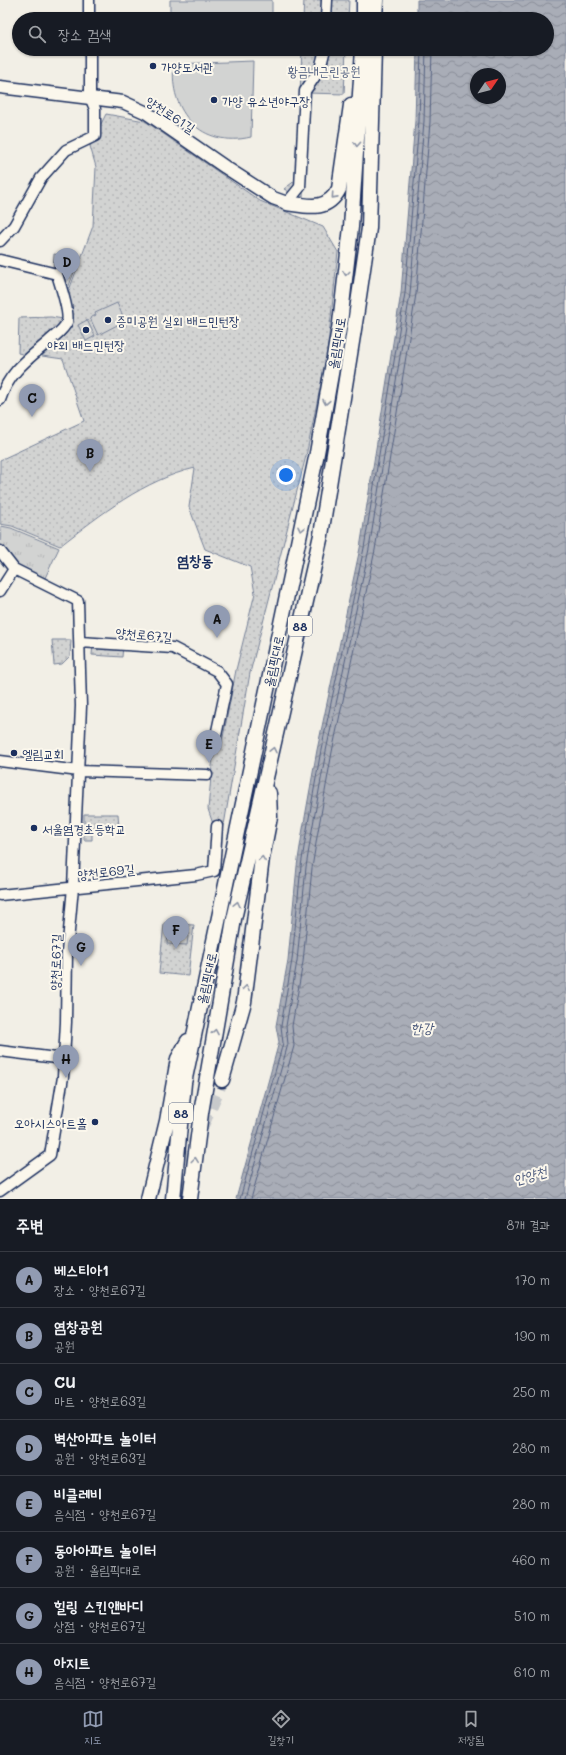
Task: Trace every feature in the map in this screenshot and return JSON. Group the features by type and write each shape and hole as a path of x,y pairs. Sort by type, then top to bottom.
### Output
{"highway":[{"path":"364,0 364,12"},
{"path":"375,12 376,0"},
{"path":"287,203 302,207 321,205 329,202 339,189 345,141 361,56"},
{"name":"올림픽대로","path":"173,1199 184,1083 317,453 340,323 351,226 362,56"},
{"name":"올림픽대로","path":"190,1199 201,1113 234,919 320,535 367,243 369,228 374,56"},
{"path":"222,1080 244,1002 270,817 268,771"},
{"path":"148,1199 167,1121 178,1059 195,1029"}],"main road":[{"name":"양천로61길","path":"0,87 123,102 147,112 225,167 273,198 287,203"}],"street":[{"path":"89,0 89,12"},
{"path":"326,12 327,0"},
{"path":"0,241 14,226 41,178 66,150 95,136 95,109 90,97 90,56"},
{"path":"287,203 300,187 305,91 320,68 323,56"},
{"path":"0,260 58,274 67,313 67,321 61,330 14,373 6,384 0,400"},
{"name":"양천로67길","path":"0,551 14,570 78,601 81,706 63,1077 50,1154 0,1191"},
{"path":"0,591 14,570"},
{"name":"양천로67길","path":"80,642 173,648 217,671 227,684 214,745"},
{"path":"0,761 79,771 207,774"},
{"name":"양천로69길","path":"0,895 196,875 214,871 217,826"},
{"path":"0,1051 64,1059"}],"green space":[{"path":"170,0 272,0 272,12 170,12"},
{"path":"304,0 349,0 348,12 303,12"},
{"name":"황금내근린공원","path":"302,56 346,56 344,94 307,93 303,198 298,197 284,189 296,180"},
{"name":"가양 유소년야구장","path":"253,61 251,137 233,139 217,137 204,132 192,123 183,111 177,97 174,81 174,64"},
{"path":"106,114 145,121 260,201 323,227 338,252 327,354 306,456 250,673 224,825 213,824 208,809 213,756 221,748 236,670 255,593 250,567 205,549 189,507 195,468 176,473 141,490 107,510 60,546 12,526 0,524 0,460 84,421 63,359 42,356 65,335 72,324 68,293 93,226 96,167 90,146"},
{"path":"54,254 79,259 67,291 65,291 53,269"},
{"name":"증미공원 실외 배드민턴장","path":"117,303 125,321 98,335 90,318 96,315 95,313"},
{"path":"51,317 63,319 53,331 27,355 18,353 19,318"},
{"name":"야외 배드민턴장","path":"87,320 95,336 86,341 78,325"},
{"path":"1,526 11,528 59,548 45,578 16,567 0,547"},
{"path":"52,640 71,640 70,656 62,664 54,665"},
{"path":"93,644 123,646 122,657 92,655"},
{"path":"84,814 118,814 119,827 92,827 92,840 84,840"},
{"path":"164,923 194,925 188,976 159,973"},
{"path":"169,927 189,928 187,945 167,944"}],"water":[{"name":"한강","path":"417,0 566,0 566,1199 236,1199 279,1042 276,1026 288,960 297,866 302,834 317,750 360,548 401,293 415,121 417,56 554,56 554,12 417,12"}],"tunnel":[{"path":"176,1184 222,1080"}],"place":[{"name":"가양도서관","path":"153,66"},
{"name":"가양 유소년야구장","path":"214,100"},
{"name":"벽산아파트 놀이터","path":"67,281"},
{"name":"증미공원 실외 배드민턴장","path":"108,320"},
{"name":"야외 배드민턴장","path":"86,330"},
{"name":"CU","path":"32,417"},
{"name":"염창공원","path":"90,472"},
{"name":"베스티아1","path":"217,638"},
{"name":"엘림교회","path":"14,753"},
{"name":"비클레비","path":"209,763"},
{"name":"서울염경초등학교","path":"34,828"},
{"name":"동아아파트 놀이터","path":"176,949"},
{"name":"힐링 스킨앤바디","path":"81,966"},
{"name":"아지트","path":"66,1078"},
{"name":"오아시스아트홀","path":"95,1122"}],"district":[{"name":"염창동","path":"195,560"}],"water label":[{"name":"안양천","path":"530,1175"}]}
